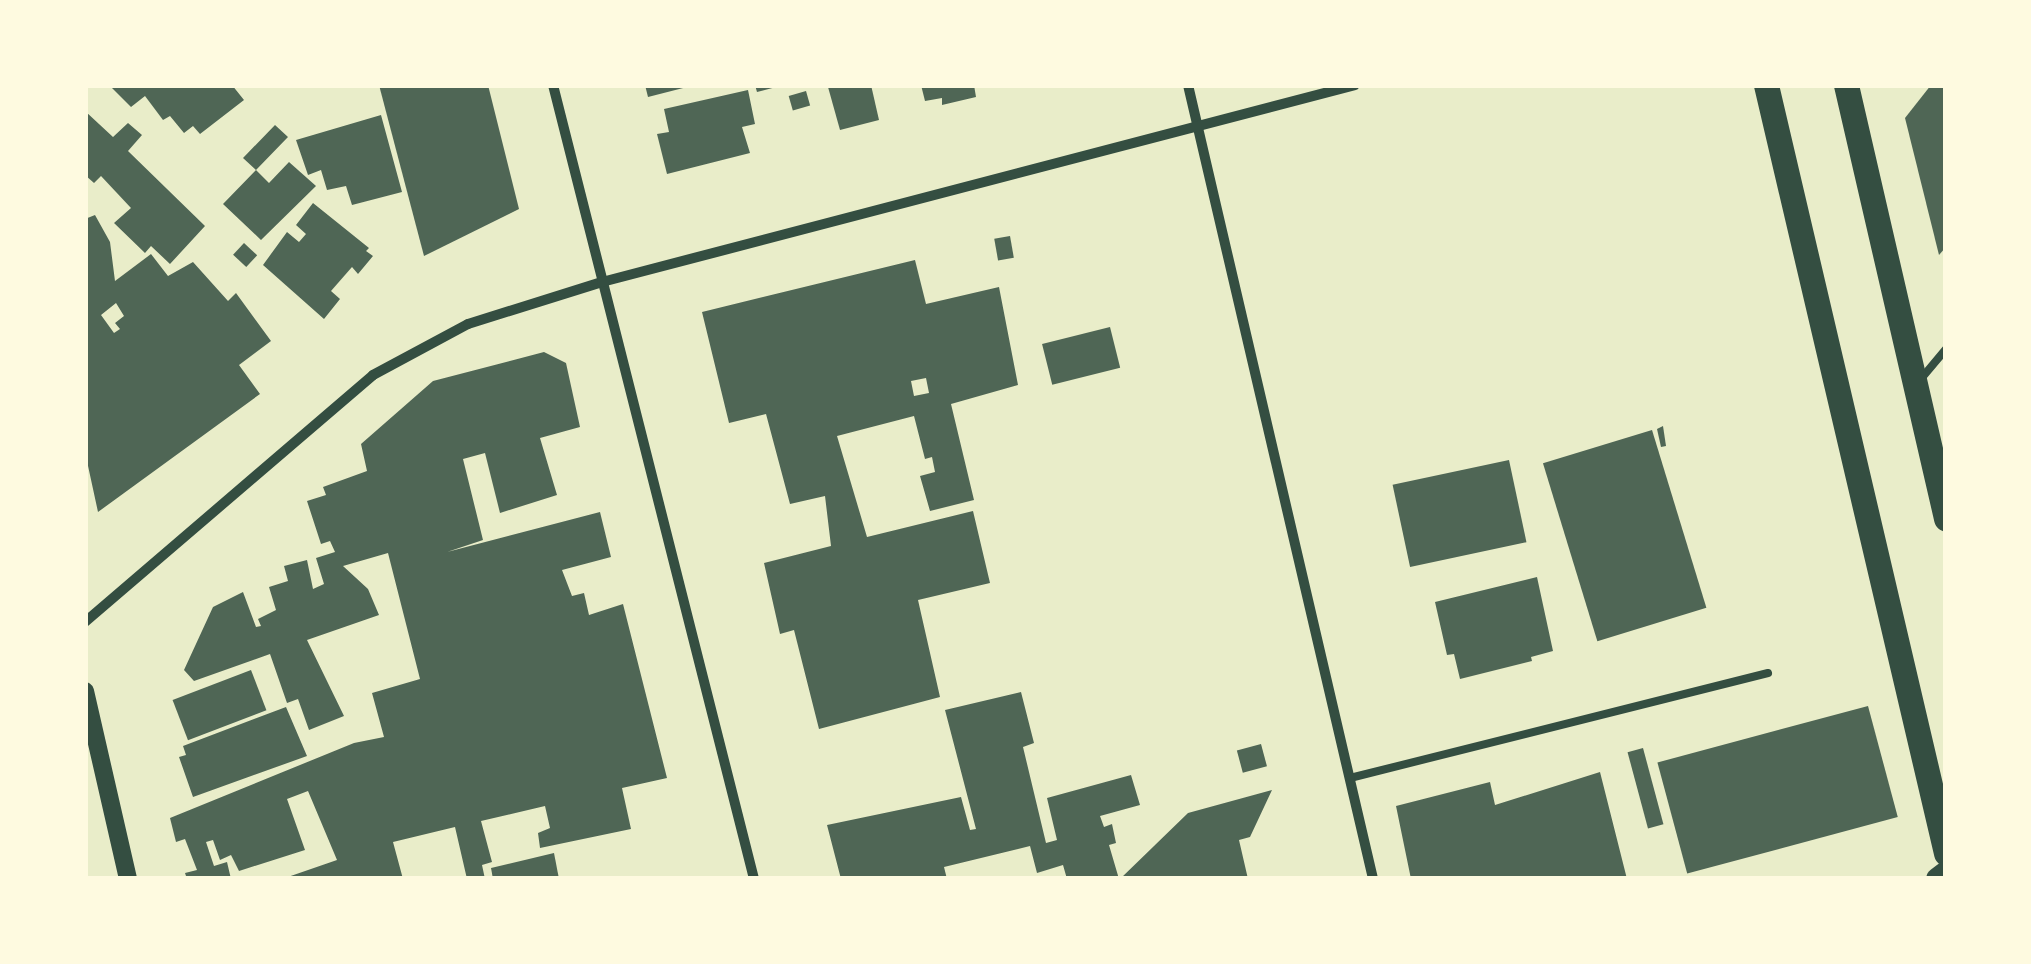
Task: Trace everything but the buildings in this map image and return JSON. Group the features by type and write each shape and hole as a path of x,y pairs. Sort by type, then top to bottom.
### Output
{"main road":[{"path":"1766,85 1946,852"},
{"path":"1848,87 1946,520"},
{"path":"1938,879 1946,873"}],"street":[{"path":"553,85 754,879"},
{"path":"1188,85 1373,879"},
{"path":"85,622 373,375 468,324 602,282 1355,85"},
{"path":"85,691 128,879"}],"lane":[{"path":"1916,386 1946,348"},
{"path":"1350,778 1768,673"}]}
